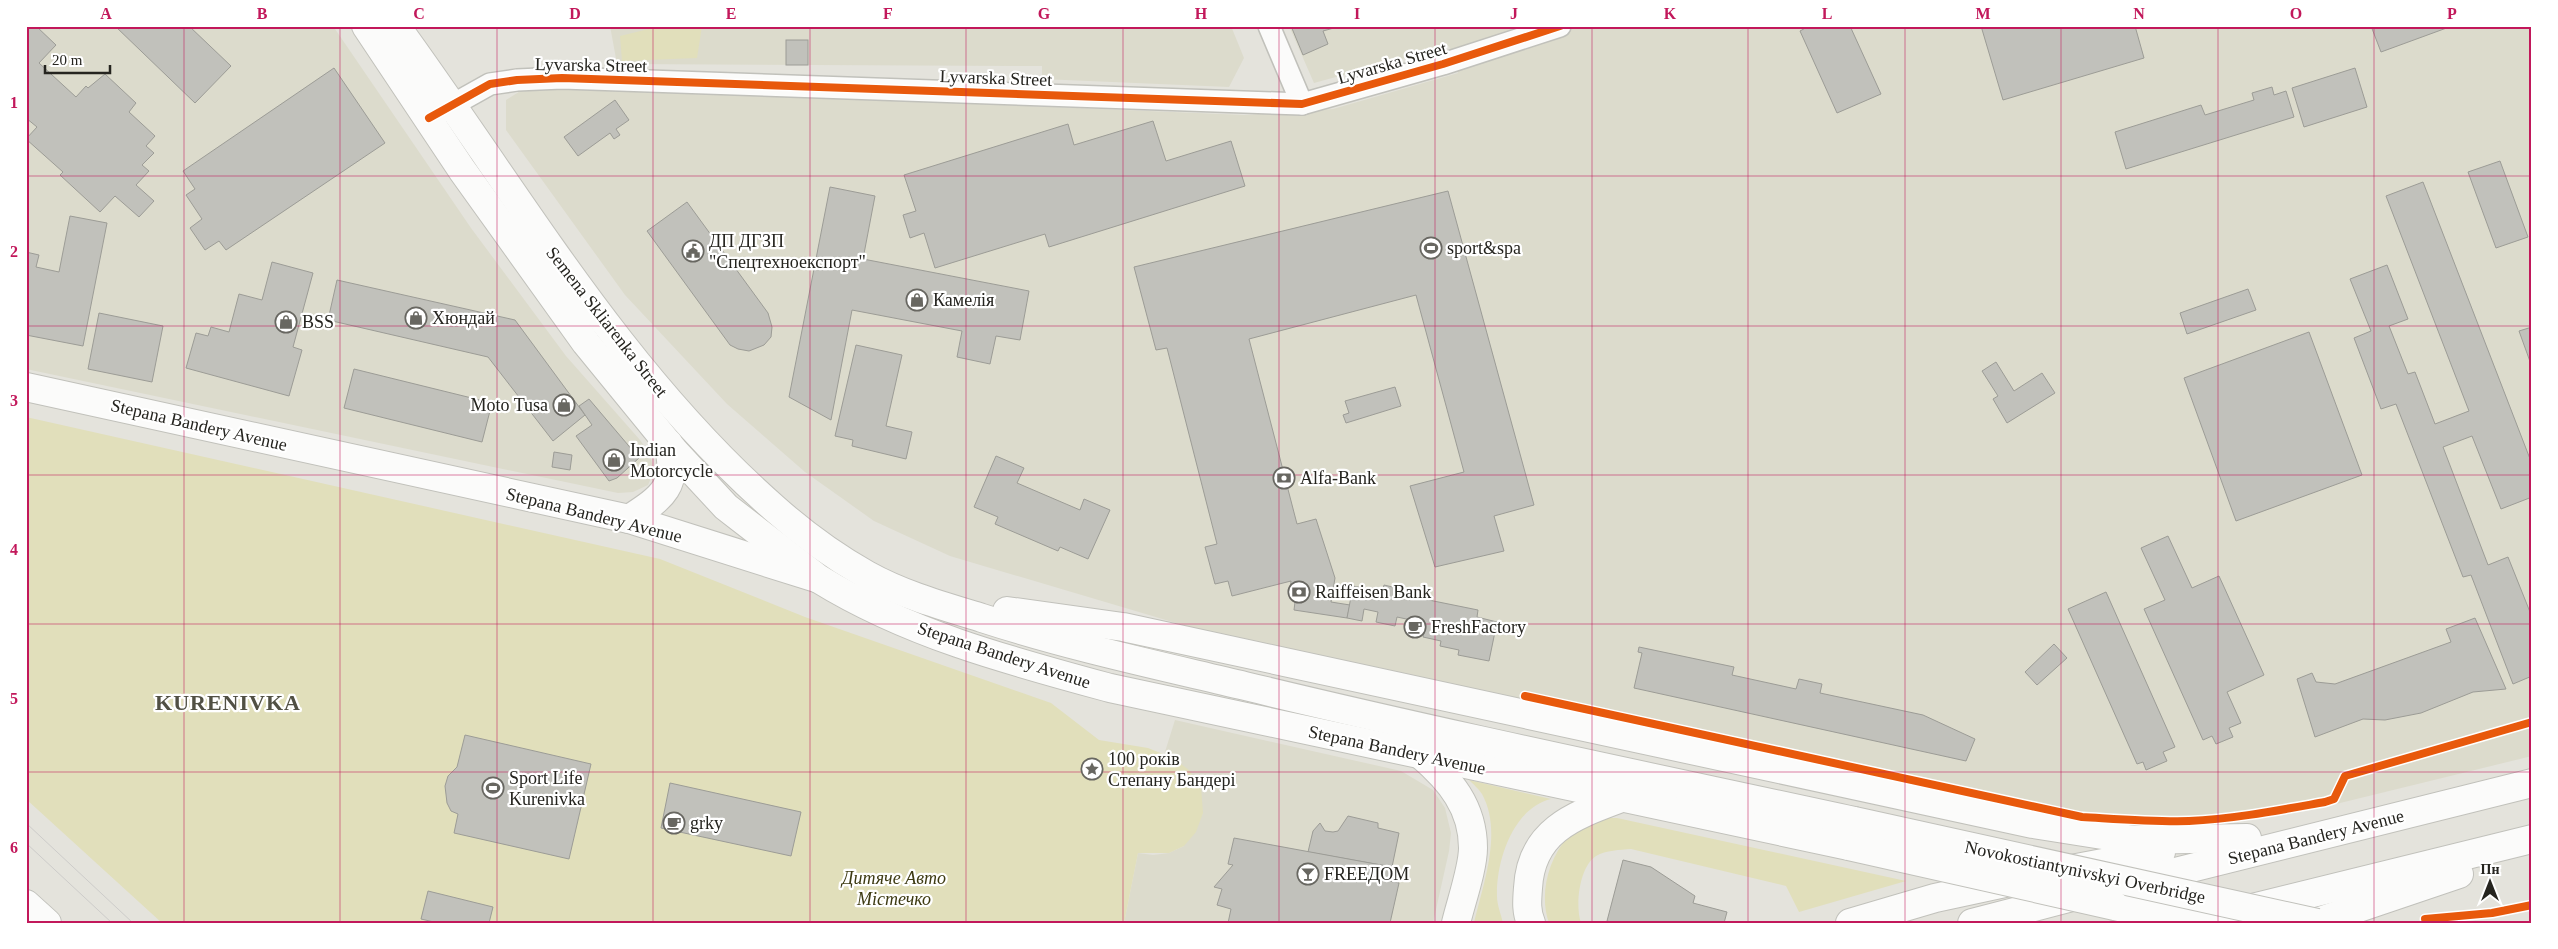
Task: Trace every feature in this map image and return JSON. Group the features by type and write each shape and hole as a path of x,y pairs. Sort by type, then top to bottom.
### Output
{"main road":[{"name":"Semena Skliarenka Street","path":"366,26 490,210 586,343 668,443 726,506 819,579"},
{"name":"Semena Skliarenka Street","path":"396,26 545,242 608,328 697,434 776,510 866,575"},
{"name":"Stepana Bandery Avenue","path":"26,387 629,520 819,579 916,629 1012,661 1110,688 1624,797 1851,834"},
{"path":"629,520 655,502 666,487 673,464 668,443"},
{"name":"Stepana Bandery Avenue","path":"866,575 919,598 1026,632 1851,834"},
{"path":"919,598 1123,628 2033,824 2134,840 2247,838 2348,829"},
{"path":"1420,754 1444,774 1461,798 1471,824 1473,849 1456,923"},
{"name":"Stepana Bandery Avenue","path":"1972,923 2532,783"},
{"path":"1531,923 1526,913 1529,869 1547,836 1575,815 1624,797"},
{"name":"Novokostiantynivskyi Overbridge","path":"1851,834 2191,923"},
{"name":"Novokostiantynivskyi Overbridge","path":"1851,834 2315,923"},
{"path":"1850,923 1935,898 2103,862 2247,838"},
{"path":"2191,923 2532,839"},
{"path":"2315,923 2532,849"},
{"path":"26,904 46,923"}],"street":[{"path":"1269,26 1302,104"},
{"name":"Lyvarska Street","path":"429,118 490,84 517,80 562,78 1302,104 1443,64 1560,26"}],"shaded area":[{"path":"26,26 333,26 471,228 566,356 640,440 650,454 654,471 648,485 633,492 618,493 26,369"},
{"path":"610,26 1231,26 1244,58 1229,87 1042,79 1042,66 617,64"},
{"path":"1289,26 2532,26 2532,756 2332,805 2246,821 2164,826 2072,822 1604,716 1213,634 950,556 874,521 805,472 727,404 625,295 506,130 506,100 530,85 1245,115 1333,109 1458,73 1449,46 1314,83"},
{"path":"1175,720 1401,771 1433,790 1445,808 1451,833 1449,851 1433,923 1124,923 1138,853 1153,855 1169,853 1184,846 1173,758 1164,755"}],"green space":[{"path":"661,26 702,26 697,58 622,61 620,36"},
{"name":"Дитяче Авто Містечко","path":"26,417 660,559 805,617 1051,703 1099,740 1148,748 1173,758 1189,770 1201,787 1203,813 1196,832 1184,846 1169,853 1138,853 1124,923 162,923 26,799"},
{"path":"1469,780 1551,799 1538,804 1526,813 1509,838 1497,882 1498,906 1503,923 1474,923 1489,858 1491,825 1488,809 1482,794"},
{"path":"1590,818 1617,818 1906,881 1799,912 1786,886 1631,849 1618,850 1596,856 1590,861 1580,887 1578,907 1581,923 1549,923 1546,912 1545,890 1550,867 1567,838"}],"building":[{"path":"26,26 36,26 56,45 39,63 76,97 86,86 88,88 105,74 136,103 129,112 155,136 146,146 154,153 142,165 149,171 136,185 154,201 139,217 115,196 100,212 60,175 63,172 26,139 37,127 26,118"},
{"path":"115,26 189,26 231,66 195,103"},
{"path":"1291,26 1341,26 1323,31 1328,44 1303,55"},
{"path":"1809,26 1850,26 1881,94 1837,113 1800,31"},
{"path":"1981,26 2135,26 2144,58 2003,100"},
{"path":"2371,26 2452,26 2381,52"},
{"path":"786,40 808,40 808,65 786,65"},
{"path":"334,68 385,143 226,250 219,241 205,250 190,228 202,219 186,195 195,189 183,171"},
{"path":"2355,68 2367,107 2304,127 2292,88"},
{"path":"2272,87 2274,95 2286,91 2294,117 2126,169 2115,132 2201,105 2205,115 2254,100 2252,93"},
{"path":"615,100 629,120 616,129 620,135 614,139 610,133 578,156 564,137"},
{"path":"1153,121 1166,161 1231,141 1245,186 1049,247 1045,234 935,268 924,233 910,238 903,215 916,211 904,175 1068,124 1074,145"},
{"path":"2500,161 2528,237 2496,248 2468,172"},
{"path":"2423,182 2532,464 2532,497 2501,509 2472,436 2443,447 2488,565 2508,557 2532,617 2532,676 2513,684 2471,575 2463,577 2396,404 2381,409 2354,338 2371,331 2350,279 2387,265 2408,319 2389,326 2408,374 2415,372 2435,424 2469,411 2386,196"},
{"name":"Камелія","path":"830,187 875,196 863,259 1029,291 1020,340 996,336 990,364 957,357 962,331 852,310 831,420 789,397"},
{"path":"1448,191 1534,505 1494,516 1504,551 1435,567 1410,486 1464,472 1416,295 1249,339 1297,524 1316,519 1335,578 1331,602 1350,605 1347,618 1294,610 1296,594 1290,593 1291,581 1232,596 1228,581 1215,584 1205,547 1217,544 1167,348 1156,350 1134,267"},
{"path":"687,202 768,313 772,327 771,337 764,345 749,351 730,345 647,231"},
{"path":"70,216 107,223 83,346 26,335 26,252 39,255 36,267 59,272"},
{"path":"272,262 313,273 293,347 302,350 289,396 186,368 196,333 208,336 211,327 229,332 239,294 262,300"},
{"path":"337,280 515,320 585,415 553,441 488,357 328,320"},
{"path":"2248,289 2256,310 2187,334 2180,313"},
{"path":"99,313 163,326 152,382 88,369"},
{"path":"2532,327 2532,367 2519,331"},
{"path":"2309,332 2362,475 2236,521 2184,378"},
{"path":"856,345 902,355 886,426 912,432 906,459 852,446 853,440 835,436"},
{"path":"1996,362 2014,391 2042,373 2055,393 2007,423 1993,399 1998,396 1982,371"},
{"path":"354,369 492,403 482,442 344,408"},
{"path":"1395,387 1401,406 1346,423 1343,415 1349,413 1345,401"},
{"path":"589,399 639,458 617,478 609,481 576,436 592,425 579,406"},
{"path":"554,452 572,455 570,470 552,467"},
{"path":"996,456 1024,468 1017,483 1080,510 1084,499 1110,510 1088,559 1060,547 1058,551 995,524 998,517 974,507"},
{"path":"2168,536 2192,588 2219,576 2264,675 2227,692 2241,723 2229,728 2233,737 2216,744 2212,736 2203,740 2144,609 2165,600 2141,548"},
{"path":"1384,585 1405,590 1404,595 1478,610 1477,617 1497,622 1489,661 1458,655 1459,650 1440,646 1441,641 1423,637 1424,633 1409,629 1411,620 1397,617 1395,626 1376,622 1378,612 1364,609 1362,621 1347,618 1353,586 1382,592"},
{"path":"2106,592 2175,747 2163,752 2167,761 2146,770 2143,762 2137,764 2068,609"},
{"path":"2475,618 2506,689 2473,692 2421,713 2385,720 2363,719 2315,737 2297,679 2312,673 2316,682 2335,684 2451,642 2446,629"},
{"path":"2054,644 2067,658 2037,685 2025,672"},
{"path":"1639,647 1734,667 1732,675 1796,689 1799,679 1822,684 1820,693 1923,715 1975,739 1966,761 1634,688 1642,653 1638,652"},
{"path":"465,735 591,764 569,859 454,833 458,814 451,811 447,803 445,786 448,776 457,767"},
{"path":"670,783 801,812 791,856 661,828"},
{"path":"1348,816 1378,823 1378,828 1399,833 1392,867 1308,852 1313,831 1320,823 1325,831 1338,831"},
{"name":"FREEДОМ","path":"1234,838 1392,867 1389,881 1399,883 1390,923 1228,923 1231,909 1217,905 1222,889 1214,887 1233,865 1228,864"},
{"path":"1623,860 1651,867 1695,896 1693,903 1727,912 1724,923 1615,923 1607,921"},
{"path":"428,891 493,907 489,923 438,923 421,919"}],"tram line":[{"path":"26,823 133,923"},
{"path":"26,843 112,923"}],"cycle path":[{"path":"429,118 490,84 517,80 562,78 1302,104 1443,64 1560,26"},
{"path":"1525,696 2082,817 2162,821 2223,818 2325,802 2334,799 2345,776 2532,722"},
{"path":"2425,919 2492,913 2532,905"}],"place":[{"name":"sport&spa","path":"1431,248"},
{"name":"ДП ДГЗП \"Спецтехноекспорт\"","path":"693,251"},
{"name":"Камелія","path":"917,300"},
{"name":"Хюндай","path":"416,318"},
{"name":"BSS","path":"286,322"},
{"name":"Moto Tusa","path":"564,405"},
{"name":"Indian Motorcycle","path":"614,460"},
{"name":"Alfa-Bank","path":"1284,478"},
{"name":"Raiffeisen Bank","path":"1299,592"},
{"name":"FreshFactory","path":"1415,627"},
{"name":"100 років Степану Бандері","path":"1092,769"},
{"name":"Sport Life Kurenivka","path":"493,788"},
{"name":"grky","path":"674,823"},
{"name":"FREEДОМ","path":"1308,874"}],"district":[{"name":"KURENIVKA","path":"228,702"}]}
